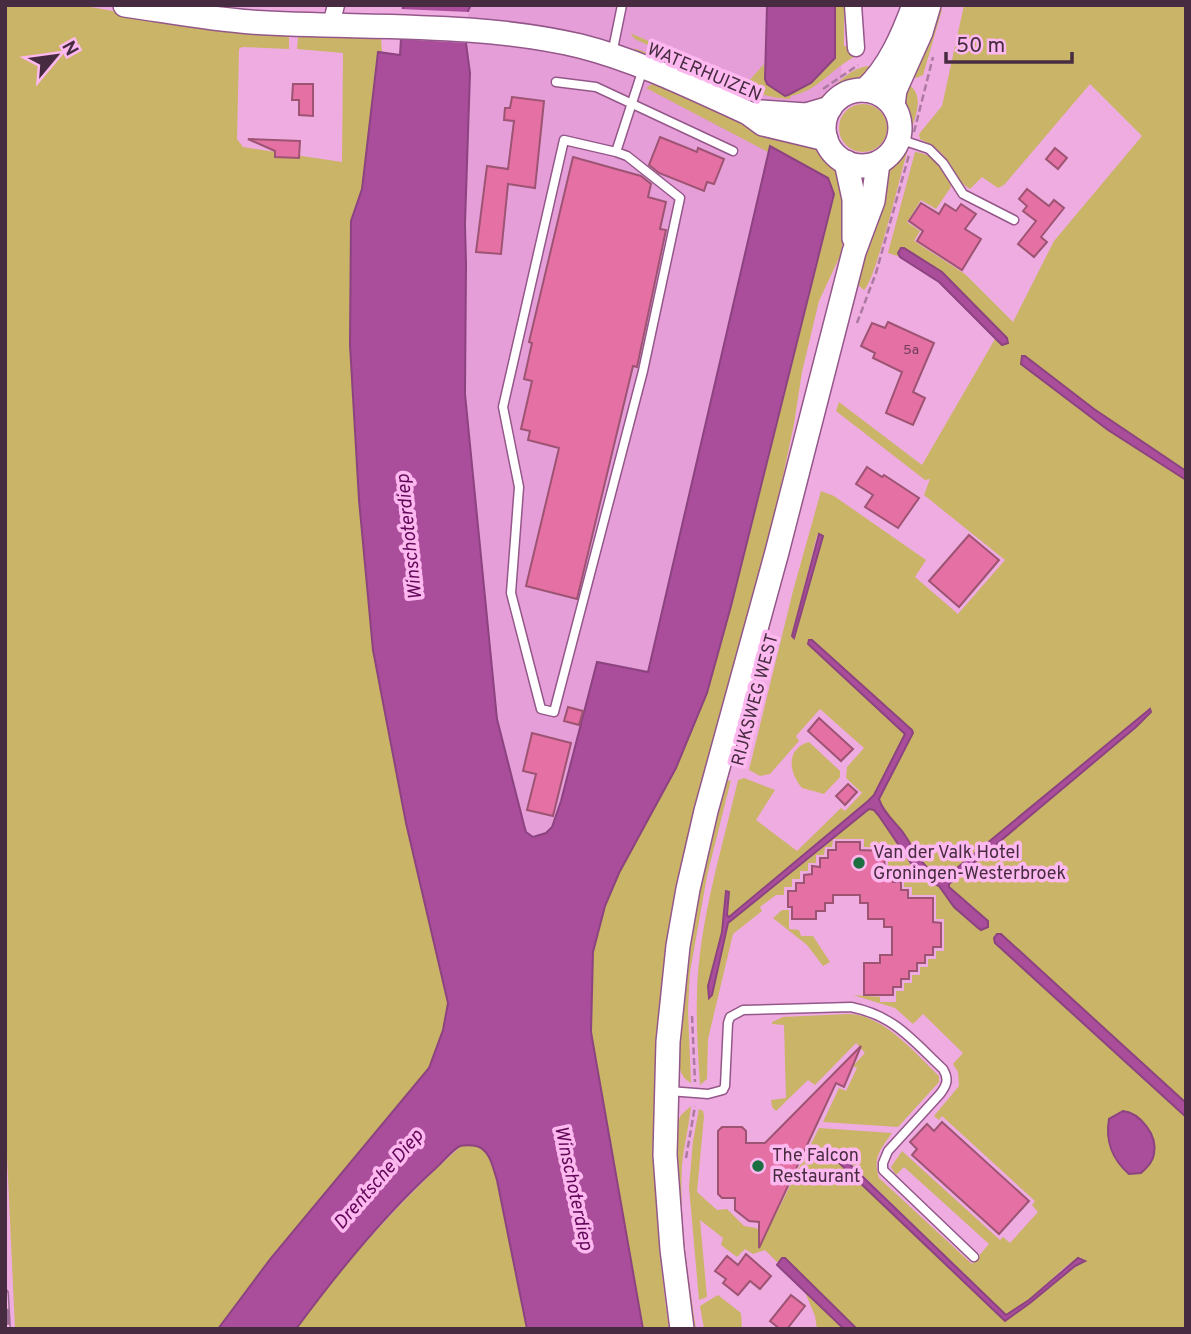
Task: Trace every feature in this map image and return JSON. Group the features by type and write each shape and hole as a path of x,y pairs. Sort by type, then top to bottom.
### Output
{"main road":[{"name":"WATERHUIZEN","path":"125,5 249,22 334,15 399,27 467,32 578,46 644,66 748,113 763,124 826,139"},
{"path":"893,105 895,90 892,72 914,5"},
{"path":"865,90 883,96 893,105 905,140 878,163 859,166 846,162 834,153 826,139 824,100 865,90 892,72 921,33 929,5"},
{"name":"WATERHUIZEN","path":"748,113 806,115 824,100"},
{"name":"RIJKSWEG WEST","path":"846,162 854,200 854,252"},
{"name":"RIJKSWEG WEST","path":"682,1329 665,1155 668,1042 678,946 694,863 854,252 873,201 878,163"}],"street":[{"path":"853,5 856,48"}],"lane":[{"path":"611,55 622,5"},
{"path":"617,152 644,66"},
{"path":"556,82 596,87 733,151"},
{"path":"564,140 617,152 680,198 643,371 554,712 541,709 511,593 519,487 503,407 564,140"},
{"path":"905,140 936,155 963,194 1014,220"},
{"path":"666,1091 715,1093 723,1090 728,1023 730,1017 743,1010 851,1007 890,1020 943,1069 947,1079 946,1087 888,1151 883,1170 974,1257"}],"path":[{"path":"824,100 841,74 870,61 925,86 905,140 902,187 876,273 855,330"},
{"path":"686,1161 695,1093 692,1013"}],"shaded area":[{"path":"5,5 79,5 181,23 285,31 289,36 289,49 239,49 237,139 243,147 342,162 343,53 297,49 298,38 304,32 381,37 382,52 378,52 362,189 354,209 350,345 359,500 373,650 406,823 448,1003 443,1030 429,1068 271,1258 218,1329 15,1329 5,1112"},
{"path":"444,5 843,5 841,85 824,100 815,121 820,150 838,168 743,593 541,921 466,745"},
{"path":"835,5 844,5 844,46 853,48 854,57 817,84 791,96 790,99 735,85 635,39 630,33 747,83 764,64 767,80 785,96 811,83 835,58"},
{"path":"964,5 1186,5 1186,471 1094,409 1025,356 1022,364 1108,430 1186,480 1186,1103 1001,934 994,938 995,943 1186,1117 1186,1329 857,1329 785,1258 777,1262 765,1250 753,1254 745,1249 737,1257 721,1245 723,1238 700,1220 707,1297 699,1300 689,1187 699,1109 704,1116 697,1192 717,1210 727,1209 744,1226 756,1228 766,1234 819,1128 892,1133 877,1159 879,1178 972,1264 989,1244 904,1167 896,1175 891,1167 902,1151 1000,1240 1003,1237 1010,1243 1038,1212 1032,1205 1035,1201 942,1116 939,1120 934,1116 959,1086 958,1072 953,1064 963,1053 923,1014 913,1024 895,1008 853,995 880,997 880,1002 896,1002 896,991 904,991 904,983 912,983 912,975 920,975 920,967 928,967 928,959 936,959 936,951 944,951 944,919 936,919 936,895 912,895 912,887 904,887 904,879 896,879 896,871 888,871 888,847 864,847 864,839 833,839 832,847 825,847 824,855 816,855 816,863 808,863 808,871 800,871 800,879 792,879 792,887 784,887 784,895 776,895 760,907 762,911 733,934 708,1039 707,1079 700,1085 697,1004 702,939 712,885 738,780 744,778 775,790 756,820 797,851 841,808 845,811 862,793 846,778 847,767 864,748 820,709 796,736 799,741 770,774 760,776 749,770 793,591 821,491 834,496 926,560 915,577 958,614 1005,560 924,495 930,479 925,480 836,411 839,402 922,465 995,339 1003,346 1007,338 942,272 901,248 898,253 900,257 888,253 915,152 939,163 947,174 951,187 936,209 921,200 907,222 920,231 914,241 965,274 1013,322 1054,241 1142,136 1090,84 1004,185 998,188 982,177 970,189 960,180 942,154 920,139 919,134 942,106","holes":["817,535 823,536 794,638 792,636","812,640 912,730 913,733 879,799 923,863 941,879 1149,709 1151,712 949,884 949,887 975,908 981,930 964,916 939,886 917,872 879,816 869,809 728,923 717,965 708,986 722,932 726,891 729,892 726,915 729,917 874,795 905,734 808,644","838,1151 1006,1315 1026,1304 1062,1270 1081,1257 1079,1264 1005,1321 940,1258"]},
{"path":"940,8 942,10 923,75 916,78 907,75 930,34"},
{"path":"634,48 732,91 779,105 810,102 826,93 848,74 874,66 861,79 841,85 814,105 764,107 640,54"},
{"path":"905,82 916,92 918,104 911,132 903,105"},
{"path":"654,83 815,146 842,173 845,228 841,254 819,301 802,372 770,538 700,798 656,1159 659,1244 669,1329 643,1329 591,1032 593,952 605,906 619,873 676,768 707,693 834,194 828,178 771,147 768,152 646,88"},
{"path":"863,104 880,111 887,128 880,145 863,152 846,145 839,128 846,111"},
{"path":"903,150 907,152 887,226 875,268 864,290 858,285 884,174"},
{"path":"809,742 840,771 840,777 824,794 802,788 792,769 796,750"},
{"path":"731,780 707,876 690,972 688,1010 691,1083 681,1073 678,1050 694,904 725,782"},
{"path":"782,910 789,910 789,929 799,930 801,936 813,936 830,962 823,966 807,945 773,918"},
{"path":"848,1014 874,1020 898,1036 939,1076 939,1082 898,1127 823,1122 839,1088 846,1091 857,1068 853,1066 865,1053 856,1043 815,1085 808,1080 776,1111 772,1107 771,1100 786,1098 784,1025 772,1022 783,1017"},
{"path":"691,1106 682,1166 682,1207 696,1329 691,1329 675,1189 676,1126 681,1115"},
{"path":"475,1145 487,1155 497,1180 527,1329 296,1329 334,1280 395,1210 461,1146"},
{"path":"805,1292 844,1329 817,1329 815,1316"},
{"path":"718,1295 741,1313 742,1329 704,1329 700,1306"}],"water":[{"path":"403,5 471,5 468,11 466,43 470,73 465,224 465,394 497,719 526,832 533,837 546,833 552,827 597,662 648,672 770,146 828,178 834,194 707,693 676,768 619,873 605,906 593,952 591,1032 643,1329 527,1329 494,1170 485,1151 468,1145 454,1150 398,1205 345,1265 296,1329 218,1329 271,1258 429,1068 443,1030 448,1003 406,823 373,650 359,500 350,345 351,221 362,189 378,52 400,55"},
{"path":"767,5 835,5 835,58 811,83 785,96 767,84 765,79"},
{"path":"901,248 942,272 1007,338 1008,343 1002,345 939,282 900,257 898,253"},
{"path":"1022,356 1186,471 1186,480 1108,430 1021,364"},
{"path":"819,534 823,536 794,638 792,636"},
{"path":"809,640 912,730 913,733 879,799 923,863 941,879 1150,709 1151,712 949,884 949,887 988,921 988,927 981,930 978,928 954,907 939,886 924,879 879,816 869,809 728,923 712,995 709,998 708,986 722,932 726,891 729,892 729,917 874,795 905,734 808,644"},
{"path":"997,934 1001,934 1186,1103 1186,1117 995,943"},
{"path":"1123,1111 1141,1120 1153,1140 1153,1157 1141,1173 1129,1174 1111,1150 1109,1119"},
{"path":"836,1151 1006,1315 1029,1300 1078,1258 1085,1261 1005,1321 833,1157 831,1154"},
{"path":"782,1258 857,1329 844,1329 777,1265"}],"pier":[{"path":"400,9 469,12 467,43 398,39"}],"building":[{"path":"293,84 313,84 313,116 299,115 299,100 292,100"},
{"path":"512,97 544,101 535,188 508,184 501,254 476,252 487,166 508,169 514,121 504,120 505,108 510,108"},
{"path":"660,137 697,152 698,148 724,159 714,184 707,182 704,191 659,173 649,165"},
{"path":"248,139 300,141 299,158 275,157 275,151"},
{"path":"1055,148 1067,158 1058,169 1046,159"},
{"path":"573,157 641,176 651,184 648,197 666,202 660,229 666,230 637,367 633,366 577,599 526,586 559,448 528,440 530,431 521,429 532,381 524,379 532,343 529,342"},
{"path":"1027,189 1049,206 1054,200 1064,208 1041,237 1047,242 1034,257 1018,244 1036,221 1023,211 1027,206 1019,199"},
{"path":"921,203 939,214 945,204 956,211 961,204 976,214 965,229 981,239 962,270 917,241 923,231 909,221"},
{"path":"888,322 934,343 913,392 925,398 913,425 886,413 902,372 873,358 875,353 861,346 872,323 885,328"},
{"path":"867,467 919,498 898,528 865,507 873,495 856,484"},
{"path":"969,535 999,560 959,607 929,581"},
{"path":"568,707 583,711 579,725 564,721"},
{"path":"819,718 853,749 841,761 808,731"},
{"path":"532,733 571,743 553,816 527,810 536,774 523,771"},
{"path":"848,784 857,792 845,805 836,796"},
{"path":"836,842 860,842 860,850 884,851 885,874 893,874 893,882 901,882 901,890 908,890 908,898 933,898 933,922 941,923 941,947 933,947 933,955 925,955 925,963 917,963 917,971 909,971 909,979 901,979 901,987 893,987 893,995 864,995 864,963 880,963 880,955 892,955 892,927 884,927 884,919 868,919 868,903 860,903 860,895 833,895 833,903 825,903 825,911 816,911 816,919 792,919 792,907 788,907 788,891 796,891 796,883 804,883 804,875 812,874 812,866 820,867 820,858 828,858 828,850 836,850"},
{"path":"861,1046 844,1087 836,1083 759,1248 759,1222 749,1221 735,1210 735,1198 722,1198 718,1194 718,1131 722,1127 742,1127 746,1131 746,1143 765,1143"},
{"path":"942,1122 1029,1201 999,1234 912,1155 917,1149 910,1142 927,1124 934,1131"},
{"path":"746,1254 771,1276 760,1289 750,1281 738,1295 723,1283 726,1279 715,1271 727,1256 738,1265"},
{"path":"791,1295 805,1306 787,1329 780,1329 770,1321"}],"railway":[{"path":"5,1293 7,1329"}],"place":[{"name":"Van der Valk Hotel Groningen-Westerbroek","path":"859,863"},
{"name":"The Falcon Restaurant","path":"758,1166"}],"water label":[{"name":"Winschoterdiep","path":"410,537"},
{"name":"Drentsche Diep","path":"379,1180"},
{"name":"Winschoterdiep","path":"573,1188"}]}
